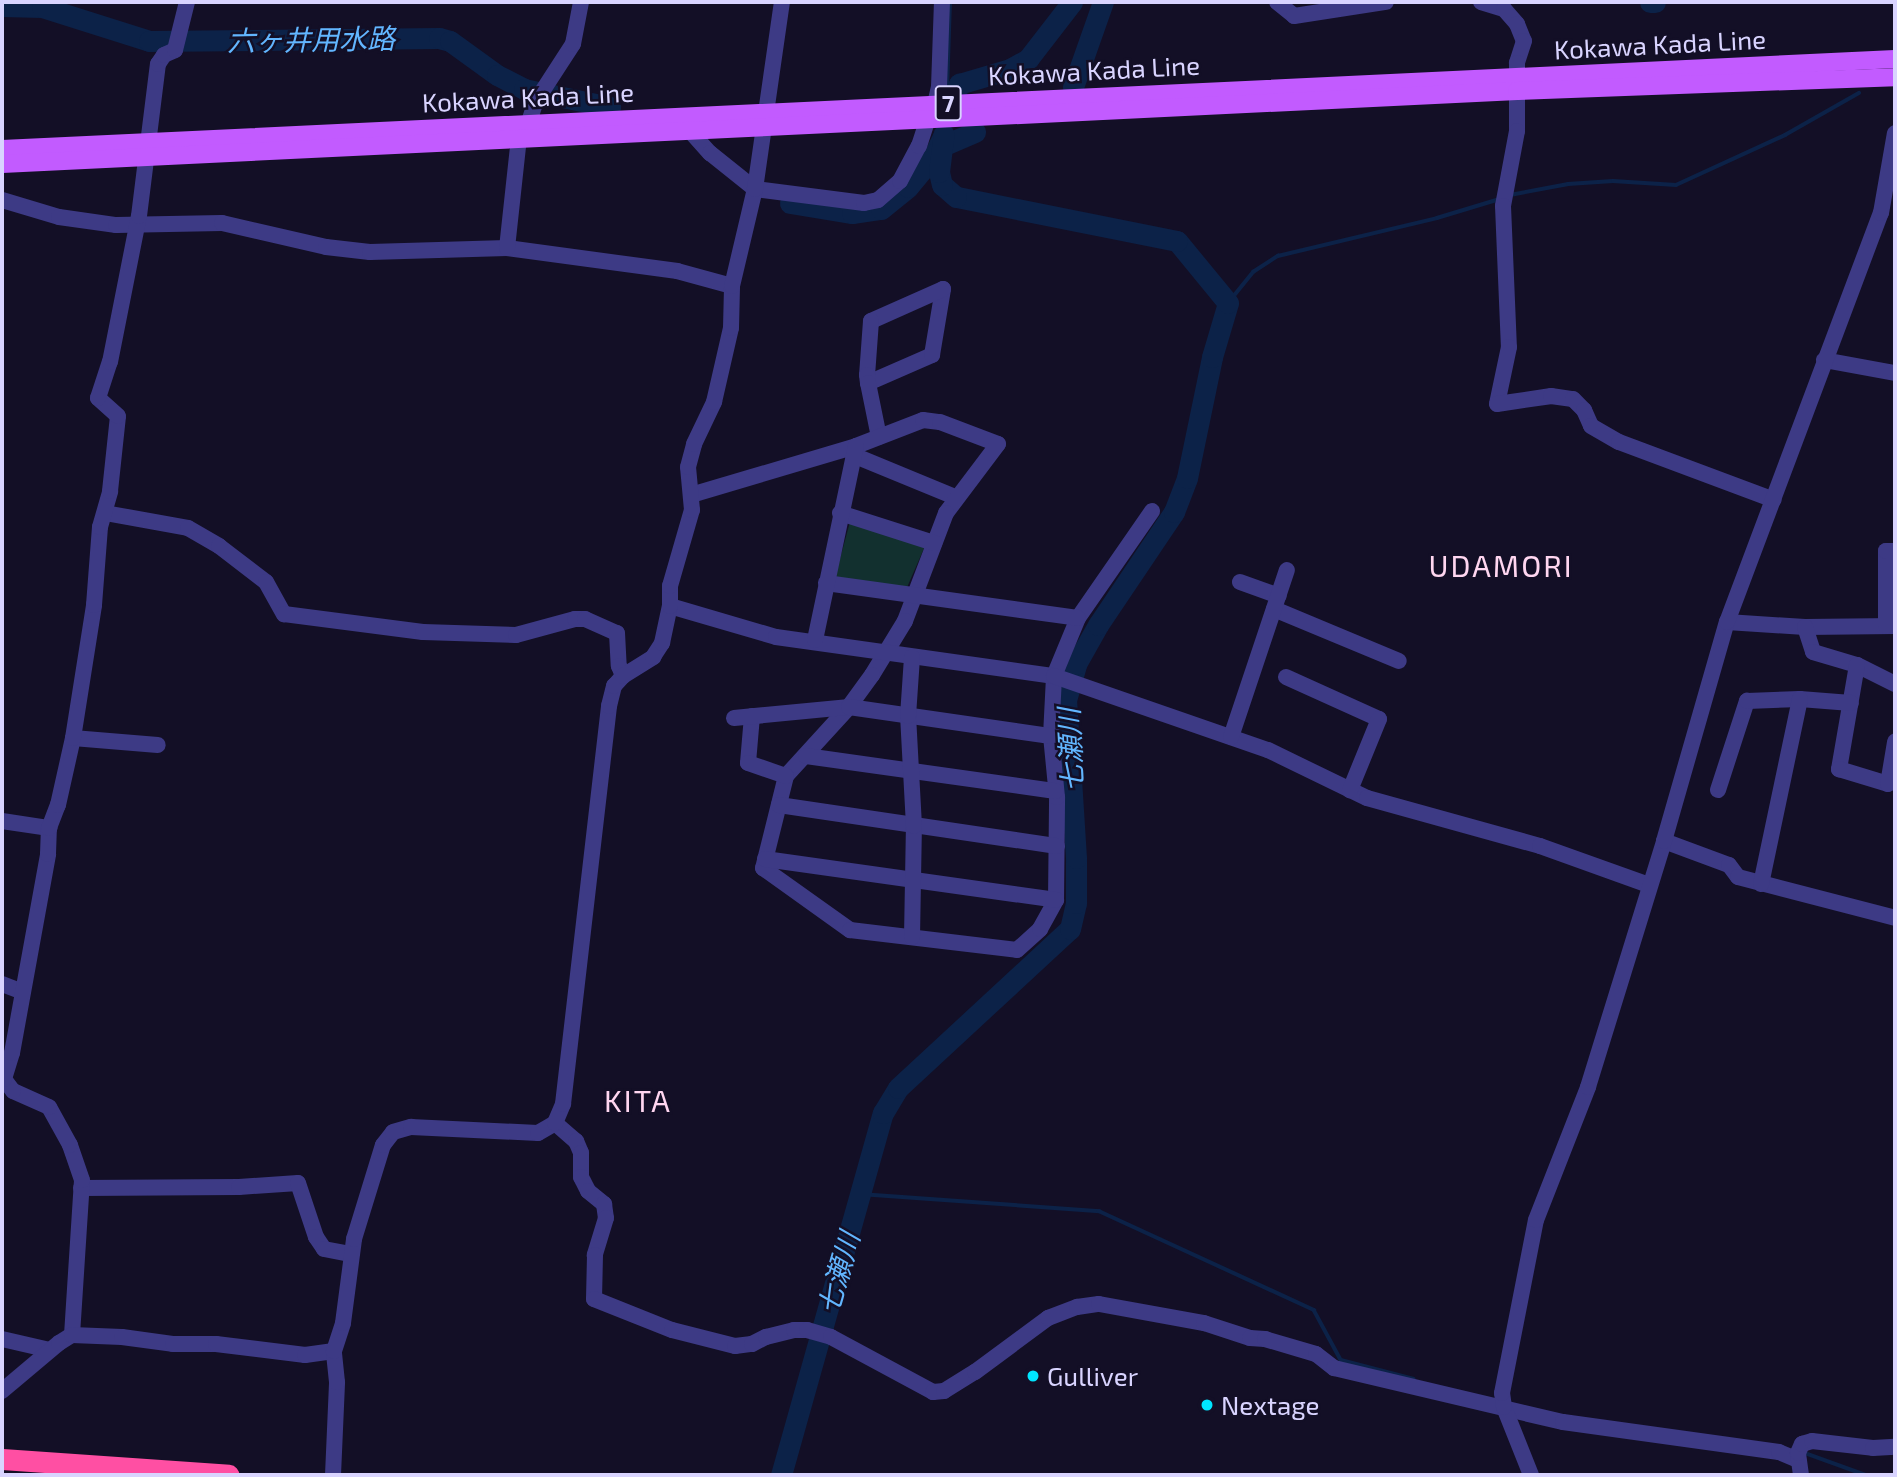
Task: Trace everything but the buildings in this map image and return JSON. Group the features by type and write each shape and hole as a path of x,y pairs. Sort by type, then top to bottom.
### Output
{"highway":[{"path":"2,1459 228,1475"}],"main road":[{"name":"Kokawa Kada Line","path":"2,164 147,149 529,122 764,119 1517,84 1895,60"},
{"name":"Kokawa Kada Line","path":"1517,84 1895,77"},
{"name":"Kokawa Kada Line","path":"2,149 147,149 519,138 690,131 764,119"}],"street":[{"path":"72,1335 82,1180 70,1145 49,1107 13,1091 4,1079 23,992 49,828 58,805 73,738 94,606 100,527 110,491 118,416 98,398 110,362 136,226 158,64 164,55 175,50 187,2"},
{"path":"529,122 542,92 573,44 581,2"},
{"path":"333,1475 337,1382 334,1351 343,1323 350,1254 383,1145 393,1132 411,1127 538,1133 555,1124 564,1104 609,706 614,686 623,676 653,657 662,643 670,606 670,586 691,520 688,467 723,372 731,328 732,286 755,189 782,2"},
{"path":"690,131 710,153 755,189 864,203 878,200 900,181 919,146 932,111 939,87 942,2"},
{"path":"1277,2 1294,16 1386,2"},
{"path":"1481,2 1504,9 1517,24 1524,41 1517,84 1517,131 1503,206 1509,347 1497,404 1551,396 1573,399 1584,411 1591,426 1619,442 1774,500"},
{"path":"1531,1475 1504,1407 1502,1393 1536,1220 1588,1087 1664,841 1727,622 1824,360 1888,210 1895,133"},
{"path":"507,248 519,138"},
{"path":"2,200 59,217 136,226 222,223 326,247 369,252 507,248 677,271 732,286"},
{"path":"868,383 932,355 943,289 871,321 868,383 879,437"},
{"path":"1824,360 1895,373"},
{"path":"691,495 854,450 923,420 940,422 998,444 955,497 934,543 905,621 849,707 786,776 763,868 850,930 1017,950 1040,929 1056,900 1056,791 1052,736 1054,676 1078,618 1152,511"},
{"path":"854,450 955,497"},
{"path":"815,640 854,450"},
{"path":"105,513 188,528 219,546 266,582 284,614 410,631 504,635 516,635 575,619 585,619 617,633 619,666 623,676"},
{"path":"840,513 934,543"},
{"path":"1727,622 1805,627 1891,626 1886,551 1895,551"},
{"path":"1231,737 1287,570"},
{"path":"1240,582 1399,661"},
{"path":"825,583 1078,618"},
{"path":"670,606 776,637 815,640 884,653 1054,676 1268,750 1350,790 1409,811 1540,846 1649,885"},
{"path":"1805,627 1814,652 1857,665 1895,684"},
{"path":"912,657 908,716 914,825 912,937"},
{"path":"1857,665 1839,769 1888,784 1895,742"},
{"path":"1286,677 1379,719 1350,790"},
{"path":"1761,884 1800,699"},
{"path":"1718,790 1747,701 1800,699 1850,702"},
{"path":"734,718 849,707 1052,736"},
{"path":"752,716 748,763 786,776"},
{"path":"73,738 158,745"},
{"path":"806,755 1056,791"},
{"path":"779,805 1057,846"},
{"path":"2,821 49,828"},
{"path":"1664,841 1729,864 1738,877 1895,918"},
{"path":"765,859 1056,900"},
{"path":"2,984 23,992"},
{"path":"555,1124 576,1141 581,1153 581,1177 587,1191 604,1204 606,1218 595,1255 594,1299 672,1330 734,1346 752,1344 766,1336 807,1330 831,1337 933,1392 944,1391 1048,1318 1077,1307 1099,1304 1204,1323 1316,1354 1334,1368 1563,1422 1779,1452 1800,1468"},
{"path":"81,1188 239,1187 298,1183 316,1237 324,1249 350,1254"},
{"path":"2,1391 72,1335 122,1337 173,1344 216,1343 305,1355 334,1351"},
{"path":"2,1339 50,1350"},
{"path":"1800,1468 1802,1444 1812,1441 1872,1448 1895,1447"}],"green space":[{"path":"850,522 925,546 905,592 835,577"}],"waterway":[{"path":"947,91 950,2"},
{"name":"七瀬川","path":"956,92 959,84 1010,69 1028,59 1072,2"},
{"name":"六ヶ井用水路","path":"1073,87 1103,2"},
{"name":"六ヶ井用水路","path":"1650,2 1655,2"},
{"name":"六ヶ井用水路","path":"2,6 42,7 149,41 439,38 450,41 497,75 524,89 610,107"},
{"path":"1510,195 1568,184 1613,181 1676,185 1785,135 1859,93"},
{"path":"917,172 937,131"},
{"name":"六ヶ井用水路","path":"790,203 852,213 881,209 908,187 942,146 975,132"},
{"name":"七瀬川","path":"781,1475 883,1113 898,1088 1070,929 1076,903 1076,858 1066,700 1076,664 1098,625 1174,512 1187,478 1212,357 1228,303 1177,241 956,197 942,185 939,172 944,134"},
{"path":"1228,303 1253,272 1278,256 1437,218 1500,199"},
{"path":"860,1194 1099,1211 1314,1310 1341,1360 1414,1379"},
{"path":"1802,1452 1866,1475"}],"place":[{"name":"Gulliver","path":"1033,1376"},
{"name":"Nextage","path":"1207,1405"}],"district":[{"name":"UDAMORI","path":"1501,565"},
{"name":"KITA","path":"638,1100"}]}
